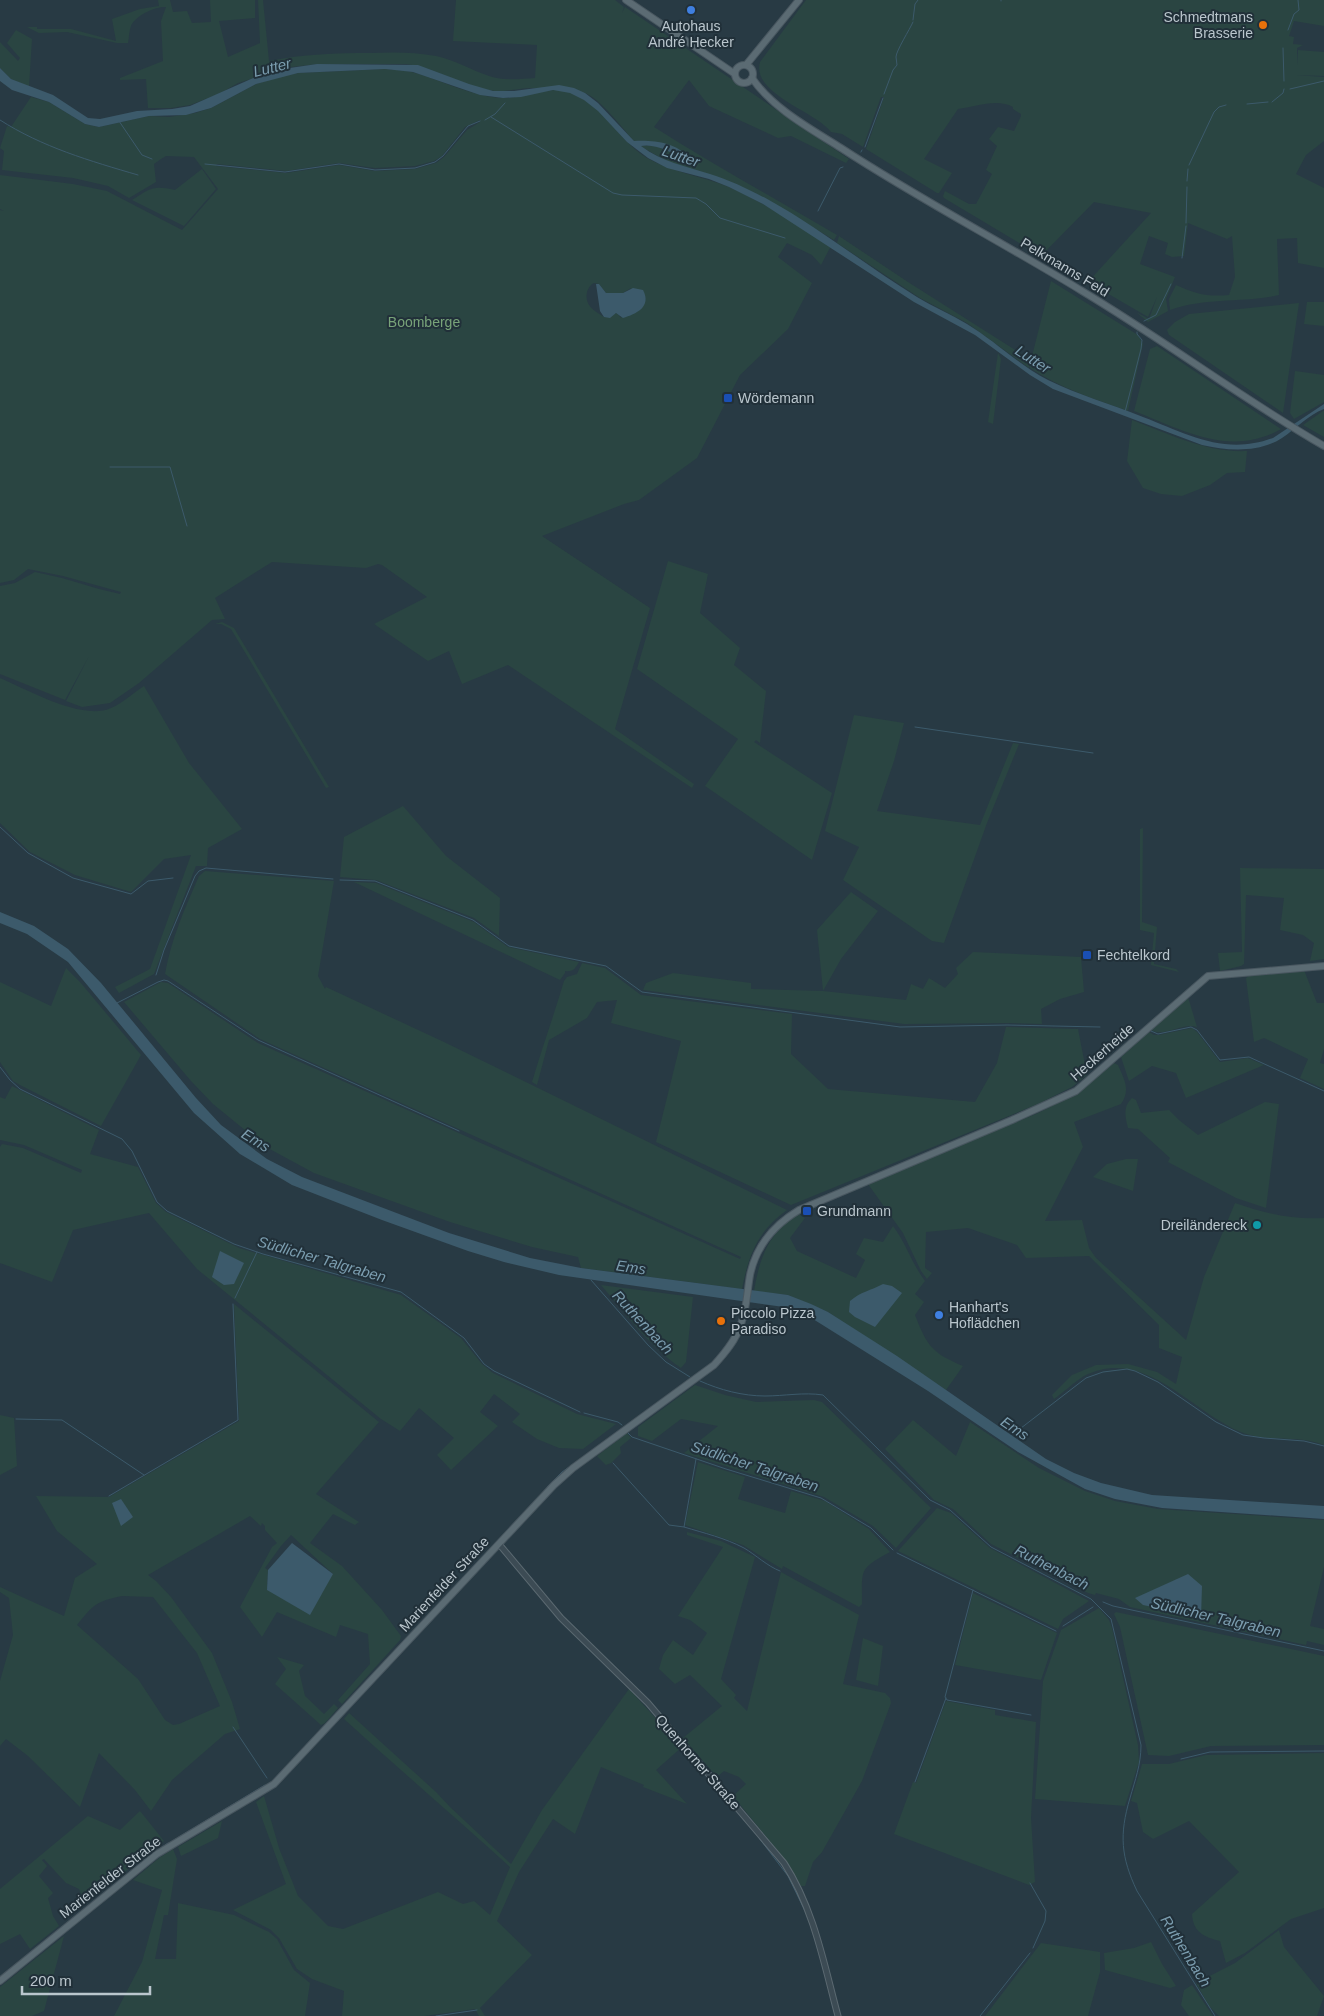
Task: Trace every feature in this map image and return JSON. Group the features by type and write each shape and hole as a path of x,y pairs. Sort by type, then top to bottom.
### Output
{"main road":[{"path":"626,0 735,74 739,81 750,80 753,71 749,66"},
{"path":"749,66 799,0"},
{"path":"714,60 738,67 749,66"},
{"path":"735,74 738,67"},
{"name":"Pelkmanns Feld","path":"750,80 790,115 896,183 1052,272 1152,334 1287,424 1324,446"},
{"name":"Heckerheide","path":"864,1183 1076,1091 1208,976 1324,966"},
{"name":"Marienfelder Straße","path":"0,1982 157,1854 274,1784 564,1476 678,1392 721,1357 738,1334 746,1306 756,1254 778,1224 799,1210 864,1183"}],"street":[{"name":"Quenhorner Straße","path":"499,1544 562,1618 648,1703 784,1863 809,1911 838,2016"}],"green space":[{"path":"158,0 170,0 173,12 187,11 192,23 211,22 210,0 255,0 255,18 219,21 228,57 260,43 258,0 263,0 269,61 320,54 412,53 443,58 500,79 512,79 535,78 537,45 453,41 456,0 615,0 624,7 622,13 625,7 849,159 846,163 791,136 778,138 709,106 689,80 654,127 837,235 834,240 769,201 731,182 670,163 640,146 646,145 664,149 686,161 689,158 645,141 634,141 598,101 585,93 559,89 532,88 494,91 472,86 428,69 406,64 318,64 291,67 238,83 219,94 190,105 171,108 148,108 146,79 120,80 120,78 163,61 161,21 166,7 151,10 133,22 129,32 128,43 117,43 67,32 39,33 27,27 37,27 37,29 71,29 116,41 112,19 140,9 159,6"},
{"path":"806,0 1324,0 1324,26 1294,21 1289,36 1294,37 1293,44 1303,45 1297,48 1297,65 1298,50 1324,52 1324,76 1296,75 1324,77 1324,141 1306,155 1296,174 1324,188 1324,268 1298,263 1297,238 1277,239 1279,295 1197,303 1170,310 1169,299 1176,285 1202,294 1214,296 1229,295 1235,277 1232,236 1227,239 1188,223 1184,256 1172,257 1165,254 1168,243 1149,236 1140,264 1175,277 1166,299 1168,311 1148,322 1136,312 1149,319 1157,297 1148,317 1088,282 1151,213 1094,202 1041,256 944,198 945,191 969,204 976,204 992,174 986,170 997,146 989,139 998,127 1014,131 1021,114 1013,109 1013,107 1007,104 993,103 958,109 924,159 952,173 939,193 937,193 866,149 884,97 881,97 863,147 842,134 831,132 823,124 774,93 765,83 760,73 760,62"},
{"path":"16,30 32,39 29,87 11,79 0,68 0,42 18,61 20,58 7,43"},
{"name":"Boomberge","path":"385,69 404,71 492,97 512,97 553,90 570,92 582,97 592,105 627,142 647,158 677,171 719,183 742,193 831,246 821,265 812,255 787,243 778,257 812,283 788,329 740,375 697,458 639,500 542,536 650,608 615,729 694,784 692,788 508,665 462,684 449,651 428,661 374,624 427,597 378,564 366,568 272,562 215,598 225,619 212,620 139,683 110,703 82,707 66,701 89,656 65,700 0,674 0,586 15,583 35,572 120,594 121,592 63,576 28,569 14,580 0,583 0,210 4,211 0,209 0,175 73,184 107,191 182,230 218,189 194,157 166,156 154,164 156,182 129,198 108,186 73,178 2,170 4,151 0,148 7,126 11,127 31,97 49,102 85,124 99,127 149,116 169,117 195,113 211,108 256,84 298,73","holes":["480,120 480,122 467,130 444,157 436,163 415,169 375,171 339,165 286,173 216,166 217,164 286,171 339,163 375,168 415,166 434,161 442,156 465,127","594,283 599,284 606,293 623,293 631,288 621,318 617,313 604,317 591,308 586,297 590,286"]},
{"path":"202,169 216,189 184,226 132,200 152,189 175,190"},
{"path":"839,236 1031,360 1051,281 1138,335 1143,344 1128,411 1078,392 1041,375 1030,368 1031,362 1029,368 967,323 920,298 837,243"},
{"path":"1307,302 1324,302 1324,326 1304,324"},
{"path":"1299,303 1283,413 1169,335 1167,330 1175,322 1189,314"},
{"path":"1157,346 1281,429 1262,437 1243,441 1225,441 1189,433 1134,411 1150,349"},
{"path":"998,353 1001,359 993,424 988,422"},
{"path":"1295,371 1324,375 1324,402 1294,419 1290,413"},
{"path":"1324,411 1324,437 1303,425"},
{"path":"1132,420 1188,442 1217,449 1247,451 1245,472 1227,473 1210,485 1182,496 1161,494 1143,488 1127,461"},
{"path":"668,561 708,574 700,613 740,648 734,665 766,691 760,743 756,740 754,742 832,793 812,860 705,786 738,739 637,669"},
{"path":"222,622 234,628 329,787 326,788 231,629 221,624 215,624"},
{"path":"0,678 55,702 85,710 99,711 111,708 124,701 144,686 189,763 242,829 208,848 207,866 196,866 154,974 119,993 115,987 150,969 191,855 164,859 131,892 75,875 30,852 0,823"},
{"path":"854,715 904,723 894,761 877,811 980,825 1013,743 1019,744 987,823 944,943 932,941 843,880 859,847 825,831"},
{"path":"403,806 446,856 500,898 499,936 474,918 376,880 340,877 344,837"},
{"path":"1143,828 1142,922 1157,927 1154,964 1176,969 1179,972 1151,965 1154,933 1140,930 1140,829"},
{"path":"1240,868 1324,869 1324,959 1310,961 1314,943 1303,935 1280,930 1284,898 1246,895 1244,964 1220,971 1218,953 1242,952"},
{"path":"205,871 334,881 318,976 325,989 326,987 444,1042 787,1210 761,1235 751,1254 742,1289 581,1268 578,1257 532,1247 450,1222 314,1173 266,1147 213,1104 124,1002 161,982 168,983 258,1043 740,1259 741,1257 260,1039 165,974 171,948 184,912 199,876"},
{"path":"354,882 376,883 474,922 508,947 579,962 574,970 565,971 560,980"},
{"path":"851,892 878,911 841,959 823,991 817,930"},
{"path":"973,952 1081,957 1084,992 1060,999 1041,1009 1042,1024 904,1024 643,990 646,983 673,973 751,983 751,989 823,991 906,1000 911,984 923,989 929,978 945,988 958,974 956,968"},
{"path":"582,963 605,968 641,995 792,1014 791,1054 828,1089 975,1102 997,1063 1006,1027 1078,1029 1087,1075 1072,1087 1038,1104 791,1205 656,1142 681,1041 611,1023 617,1000 597,1002 587,1018 549,1040 537,1085 532,1082 564,981 567,977 577,974"},
{"path":"66,968 141,1055 101,1126 13,1081 0,1062 0,982 51,1006"},
{"path":"1304,970 1317,1003 1324,1003 1324,1049 1320,1063 1324,1064 1324,1089 1300,1078 1308,1059 1264,1038 1254,1042 1246,978 1250,975"},
{"path":"1188,997 1197,1027 1185,1026 1162,1032 1151,1030"},
{"path":"1192,1028 1220,1062 1248,1058 1264,1065 1186,1098 1176,1073 1152,1066 1129,1081 1121,1057 1149,1032 1159,1035"},
{"path":"1114,1063 1118,1065 1124,1080 1126,1094 1124,1099 1121,1104 1074,1122 1083,1147 1045,1221 1082,1220 1089,1248 1096,1258 1186,1340 1204,1277 1235,1203 1279,1215 1301,1218 1324,1218 1324,1445 1304,1440 1261,1437 1241,1432 1222,1423 1166,1385 1147,1375 1127,1369 1106,1369 1084,1376 1054,1399 1052,1395 1072,1375 1096,1365 1128,1364 1157,1372 1176,1384 1182,1357 1159,1348 1159,1325 1089,1256 1026,1258 1017,1245 968,1228 926,1232 925,1268 932,1273 927,1279 921,1271 903,1233 868,1184 1038,1113 1078,1093"},
{"path":"12,1086 99,1130 90,1154 138,1167 156,1203 166,1212 239,1248 401,1295 461,1338 482,1364 493,1373 577,1414 616,1424 583,1449 559,1448 537,1439 512,1422 520,1414 494,1394 480,1412 498,1426 451,1470 437,1455 454,1438 419,1408 400,1431 381,1419 197,1269 149,1213 73,1230 52,1282 0,1263 0,1147 2,1144 23,1148 81,1173 82,1170 24,1145 0,1140 0,1097 5,1099"},
{"path":"1132,1098 1136,1100 1141,1113 1169,1110 1198,1135 1265,1102 1279,1104 1266,1208 1236,1198 1168,1162 1170,1158 1138,1129 1128,1128 1126,1108"},
{"path":"1126,1159 1138,1159 1133,1191 1093,1177 1107,1164"},
{"path":"799,1214 805,1218 790,1238 797,1251 856,1278 865,1260 856,1254 864,1238 883,1242 893,1226 925,1281 915,1294 924,1302 915,1315 923,1334 937,1352 963,1366 946,1390 828,1312 788,1295 754,1291 759,1268 767,1247 780,1228"},
{"path":"601,1285 693,1297 686,1362 681,1368 648,1340"},
{"path":"234,1304 379,1422 316,1494 359,1522 355,1525 333,1514 310,1543 342,1566 382,1610 401,1636 400,1640 342,1704 338,1700 370,1664 368,1634 340,1625 336,1637 277,1612 262,1637 240,1607 272,1547 277,1543 265,1530 265,1526 262,1523 261,1526 250,1516 148,1575 171,1597 212,1653 232,1702 240,1729 225,1734 172,1780 151,1811 135,1790 99,1753 80,1807 28,1756 6,1739 0,1746 0,1681 13,1635 9,1598 0,1592 0,1587 64,1616 75,1578 97,1564 57,1531 36,1496 109,1497 239,1421","holes":["291,1535 333,1574 267,1590 268,1570 265,1568","122,1596 153,1597 197,1653 220,1706 173,1725 165,1720 138,1679 77,1625 87,1612 100,1602"]},
{"path":"695,1385 725,1395 756,1402 814,1400 822,1402 931,1508 896,1548 873,1526 824,1497 684,1453 718,1426 681,1419 652,1441 638,1436 638,1427"},
{"path":"0,1415 14,1418 17,1466 0,1475"},
{"path":"913,1420 956,1456 970,1422 1039,1468 1085,1491 1115,1501 1158,1509 1324,1520 1324,1567 1310,1626 1324,1629 1324,1645 1307,1641 1306,1645 1130,1607 1119,1599 1096,1593 1095,1595 1088,1593 991,1544 953,1509 934,1500 885,1449"},
{"path":"627,1433 631,1438 620,1447 621,1453 611,1463 606,1465 597,1456"},
{"path":"698,1462 745,1477 738,1499 785,1513 791,1491 825,1501 869,1529 890,1552 873,1562 864,1571 862,1604 859,1607 783,1566 782,1569 743,1545 685,1525"},
{"path":"937,1508 951,1513 990,1548 1089,1601 1063,1619 1058,1629 898,1551"},
{"path":"687,1532 721,1541 755,1557 721,1679 736,1695 734,1698 747,1711 781,1572 859,1615 843,1684 885,1693 890,1698 891,1703 862,1781 822,1852 813,1862 805,1886 801,1886 786,1861 733,1796 746,1784 739,1777 724,1771 717,1777 683,1738 722,1706 690,1675 675,1684 659,1669 663,1655 673,1640 693,1655 707,1633 690,1620 678,1616 723,1547 687,1535"},
{"path":"973,1593 1057,1633 1041,1680 955,1665"},
{"path":"1099,1608 1109,1620 1112,1628 1138,1745 1139,1762 1125,1806 1035,1799 1043,1681 1061,1630"},
{"path":"1116,1612 1324,1656 1324,1745 1211,1746 1169,1756 1148,1755 1120,1627 1114,1614"},
{"path":"863,1638 883,1646 878,1686 856,1680"},
{"path":"277,1657 304,1665 299,1671 305,1696 324,1714 334,1704 338,1708 325,1723 321,1725 275,1684 286,1669"},
{"path":"629,1689 682,1747 656,1770 687,1804 643,1787 644,1785 601,1767 575,1834 553,1819 519,1872 497,1921 532,1955 480,2008 485,2016 479,2016 475,2009 424,2016 342,2016 344,1991 312,1979 297,1969 279,1938 271,1930 233,1910 286,1884 256,1802 264,1796 279,1848 298,1896 328,1926 343,1929 438,1892 463,1904 474,1901 490,1915 510,1867 344,1719 349,1713 436,1792 511,1864 542,1810"},
{"path":"946,1701 995,1710 995,1715 1036,1722 1031,1818 1035,1882 1029,1885 894,1834 913,1782 916,1783"},
{"path":"1324,1753 1324,1908 1291,1919 1245,1953 1226,1963 1220,1941 1200,1933 1195,1925 1192,1914 1239,1872 1189,1821 1153,1839 1143,1832 1137,1803 1131,1801 1142,1764 1169,1764 1206,1755"},
{"path":"140,1811 164,1841 85,1903 79,1889 66,1883 44,1859 42,1860 47,1866 39,1876 53,1893 48,1898 53,1916 59,1926 30,1949 20,1934 0,1944 0,1889 88,1816 120,1830"},
{"path":"222,1821 218,1838 181,1856 178,1847"},
{"path":"173,1849 177,1859 168,1915 164,1915 155,1959 176,1959 178,1903 234,1915 269,1932 277,1939 294,1970 310,1983 305,2016 114,2016 142,1962 162,1890 133,1880"},
{"path":"1279,1930 1284,1947 1324,1996 1317,2016 1219,2016 1209,2006 1196,1983 1235,1963"},
{"path":"64,1936 44,2011 32,2016 0,2016 0,1987"},
{"path":"1151,1942 1176,1986 1170,1988 1105,1970 1104,1953 1134,1948"},
{"path":"1041,1943 1100,1952 1100,1972 1088,2016 985,2016"},
{"path":"1192,1985 1213,2016 1189,2016 1181,2005 1184,1990"}],"water":[{"name":"Lutter","path":"317,64 418,65 493,91 514,91 559,85 574,88 585,93 598,103 634,141 649,141 671,145 678,148 689,158 686,161 658,147 641,146 657,156 725,179 769,200 807,223 917,297 967,324 1048,380 1191,436 1222,444 1239,445 1255,443 1273,438 1324,404 1324,409 1273,443 1253,448 1222,449 1202,445 1053,389 1030,375 975,335 914,302 763,204 709,179 667,168 648,158 627,142 598,111 584,100 570,93 553,90 521,97 503,98 480,95 413,72 385,69 298,73 256,84 211,108 186,115 149,116 99,127 85,124 49,102 12,90 0,81 0,68 11,79 53,95 88,118 100,119 137,111 190,106 269,71"},
{"path":"596,284 599,284 606,293 623,293 633,288 643,290 646,301 637,312 623,318 616,313 610,318 604,317 600,311"},
{"path":"0,912 34,926 68,949 101,983 196,1098 221,1125 267,1159 302,1177 449,1233 530,1258 581,1268 788,1295 828,1312 897,1356 1046,1459 1074,1473 1101,1483 1152,1495 1324,1506 1324,1519 1162,1508 1115,1499 1085,1489 1018,1452 928,1391 805,1314 791,1308 559,1275 504,1262 382,1220 292,1185 240,1154 194,1113 68,962 27,934 0,923"},
{"path":"220,1251 244,1263 234,1284 224,1285 212,1277"},
{"path":"883,1284 892,1286 902,1293 875,1327 849,1312 850,1301 862,1293"},
{"path":"121,1499 133,1517 121,1526 112,1503"},
{"path":"292,1543 333,1574 310,1615 267,1590 268,1570"},
{"path":"1188,1574 1202,1586 1201,1617 1143,1605 1135,1598"}],"waterway":[{"path":"913,20 915,4 918,0"},
{"path":"1288,30 1294,14 1299,10 1298,0"},
{"path":"884,94 893,70 897,65 896,57 898,50 913,22"},
{"path":"1283,48 1284,81"},
{"path":"1290,89 1324,81"},
{"path":"1272,102 1283,93 1284,89"},
{"path":"865,147 883,98"},
{"path":"1247,104 1268,102"},
{"path":"485,120 495,114 505,103"},
{"path":"1189,165 1214,112 1219,107 1226,105"},
{"path":"491,117 613,193 696,198 706,204 720,218 785,238"},
{"path":"0,120 49,146 84,159 138,175"},
{"path":"119,121 142,155 152,159"},
{"path":"205,164 285,172 339,164 375,170 415,168 435,162 443,156 468,126 480,121"},
{"path":"818,211 840,168 843,167"},
{"path":"1187,181 1188,169"},
{"path":"1186,223 1187,187"},
{"path":"1182,258 1186,226"},
{"path":"1144,321 1156,315 1171,284"},
{"path":"1125,412 1141,349 1142,340 1137,332"},
{"path":"110,467 170,467 187,526"},
{"path":"915,727 1093,753"},
{"path":"0,827 28,853 73,878 131,894 148,881 173,878"},
{"path":"156,975 164,950 195,876 199,871 206,868 333,879"},
{"path":"340,880 375,881 473,920 509,946 606,966 642,992 900,1027 1007,1025 1100,1027"},
{"path":"117,1003 158,982 168,981 258,1040 459,1131"},
{"path":"1151,1031 1158,1034 1191,1027 1197,1030 1220,1060 1249,1057 1324,1091"},
{"name":"Südlicher Talgraben","path":"0,1067 20,1089 122,1139 132,1151 157,1202 167,1211 234,1244 263,1254 401,1292 464,1338 484,1364 494,1371 580,1412"},
{"path":"235,1298 257,1252"},
{"name":"Ruthenbach","path":"591,1280 648,1345 666,1362 690,1377"},
{"path":"109,1496 238,1420 233,1304"},
{"name":"Ems","path":"1012,1435 1086,1378 1103,1372 1127,1369 1158,1382 1216,1422 1243,1435 1304,1441 1324,1446"},
{"name":"Ruthenbach","path":"700,1381 724,1390 748,1395 823,1395 930,1500 950,1510 991,1547 1091,1599 1111,1619 1141,1745 1139,1766 1124,1823 1123,1846 1125,1856 1137,1891 1215,2016"},
{"name":"Südlicher Talgraben","path":"584,1413 618,1422 622,1425"},
{"path":"16,1419 62,1420 144,1475"},
{"name":"Südlicher Talgraben","path":"628,1433 632,1437 726,1469 821,1498 871,1528 893,1550"},
{"path":"547,1487 562,1472 589,1453"},
{"path":"696,1459 684,1527 737,1544 780,1571"},
{"path":"613,1463 669,1525 684,1527"},
{"name":"Südlicher Talgraben","path":"897,1553 1056,1631"},
{"path":"973,1590 945,1697 947,1700 1031,1715"},
{"name":"Südlicher Talgraben","path":"1103,1602 1113,1606 1324,1651"},
{"name":"Südlicher Talgraben","path":"1063,1626 1093,1607"},
{"path":"915,1782 946,1698"},
{"path":"233,1727 267,1778"},
{"path":"1181,1759 1210,1752 1324,1751"},
{"path":"174,1840 265,1785"},
{"path":"759,1838 788,1876 805,1911"},
{"path":"160,1849 168,1843"},
{"path":"87,1907 148,1857"},
{"path":"1030,1883 1046,1911 1045,1921 1033,1948"},
{"path":"980,2016 1030,1953"},
{"path":"436,2016 477,2010"}],"place":[{"name":"Autohaus André Hecker","path":"691,10"},
{"name":"Schmedtmans Brasserie","path":"1263,25"},
{"name":"Wördemann","path":"728,398"},
{"name":"Fechtelkord","path":"1087,955"},
{"name":"Grundmann","path":"807,1211"},
{"name":"Dreiländereck","path":"1257,1225"},
{"name":"Hanhart's Hoflädchen","path":"939,1315"},
{"name":"Piccolo Pizza Paradiso","path":"721,1321"}]}
